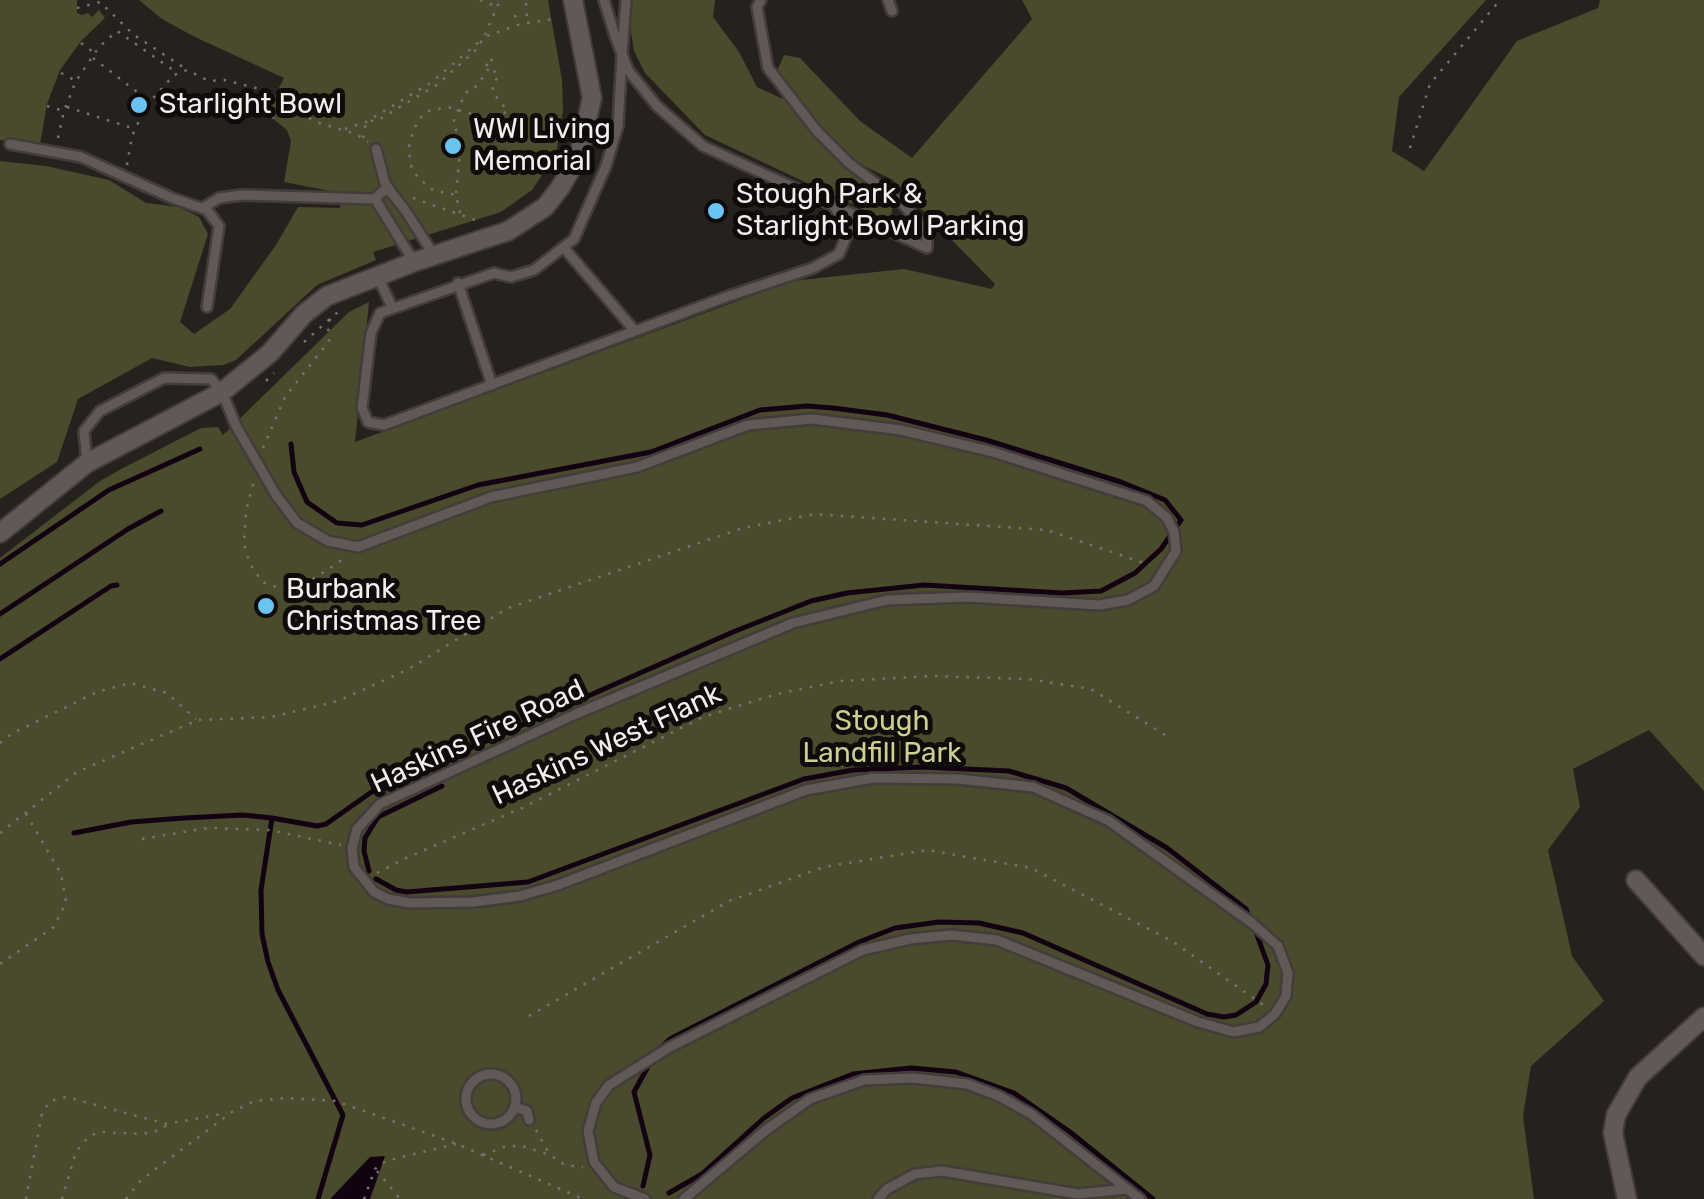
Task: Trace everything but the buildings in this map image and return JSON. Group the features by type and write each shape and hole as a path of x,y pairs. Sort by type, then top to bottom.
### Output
{"street":[{"path":"0,533 87,463 222,392 270,353 304,314 327,296 508,231 545,207 579,155 592,98 573,0"},
{"path":"1636,880 1704,956"},
{"path":"1628,1199 1613,1133 1616,1114 1638,1077 1704,1017"}],"lane":[{"path":"604,0 628,70 657,106 703,146 927,248 928,232 885,188 848,164 768,68 757,7 762,0"},
{"path":"626,0 618,126 606,166 574,240 534,270 511,277 494,273 458,283 380,313 371,333 362,408 368,422 384,425 813,268 839,254 849,230 834,206"},
{"path":"592,98 620,100"},
{"path":"10,144 70,153 202,208 220,226 207,306"},
{"path":"376,148 391,192 434,255"},
{"path":"376,199 384,190 391,192"},
{"path":"202,208 219,198 242,195 376,199"},
{"path":"376,199 414,262"},
{"path":"564,248 635,331"},
{"path":"377,275 392,307"},
{"path":"458,283 492,384"},
{"path":"87,463 84,431 100,411 164,378 211,379 222,392 236,426 276,495 297,523 328,541 358,546 491,497 637,467 748,425 812,419 901,430 993,452 1147,501 1167,518 1174,532 1176,551 1166,570"},
{"name":"Haskins Fire Road","path":"352,848 357,829 380,804 576,714 793,623 887,600 968,597 1099,605 1128,600 1154,586 1166,570"},
{"path":"352,848 354,867 363,882 388,899 410,903 473,902 520,896 558,885 806,790 872,778 958,779 1033,787 1109,821 1252,923 1278,946 1288,973 1286,996 1275,1014 1259,1027 1234,1032 1198,1022 997,940 910,938 863,950 670,1047 609,1085 596,1103 588,1131 594,1162 614,1187 645,1199"},
{"path":"498,1074 512,1084 515,1108 496,1124 480,1122 468,1110 466,1093 474,1079 498,1074"},
{"path":"684,1199 766,1130 810,1099 864,1080 913,1078 967,1084 999,1096 1031,1114 1140,1199"},
{"path":"515,1108 527,1112 529,1120"},
{"path":"878,1199 887,1189 914,1174 942,1170 1078,1194 1127,1189"}],"path":[{"path":"480,0 498,8"},
{"path":"484,37 500,0"},
{"path":"1410,148 1430,84 1500,0"},
{"path":"77,8 100,2 134,35 187,70 208,80 260,89 316,122 362,138 376,148"},
{"path":"522,24 526,3"},
{"path":"514,15 525,33"},
{"path":"342,130 366,122 432,82 484,37 522,24 554,20"},
{"path":"58,144 64,109 76,80 93,55 117,32 177,73"},
{"path":"81,43 150,102"},
{"path":"461,214 456,195 460,146 453,123 465,93 474,89 494,53"},
{"path":"478,64 489,66 499,76"},
{"path":"126,177 135,129 150,102 177,73 187,70"},
{"path":"456,195 441,194 418,178 410,164 409,143 418,120 428,111 448,107 475,115 495,135 508,135 500,116 508,111 492,93 493,83 504,70"},
{"path":"61,72 76,80"},
{"path":"272,118 290,104"},
{"path":"48,106 135,129"},
{"path":"362,138 366,122"},
{"path":"453,146 460,146"},
{"path":"411,197 483,223"},
{"path":"297,350 344,307"},
{"path":"323,352 329,341 328,323 332,316"},
{"path":"266,381 276,371"},
{"path":"0,833 77,772 198,720 272,717 338,701 407,670 508,608 744,528 814,514 1047,530 1166,570"},
{"name":"Haskins West Flank","path":"363,882 406,858 522,808 702,717 777,694 840,681 933,676 1028,679 1091,689 1165,734"},
{"path":"0,744 14,733 97,692 130,683 168,693 198,720"},
{"path":"0,964 54,926 66,902 61,874 24,812"},
{"path":"142,839 208,828 254,829 327,840 352,848"},
{"path":"529,1016 729,901 824,867 927,850 1031,868 1172,941 1275,1014"},
{"path":"26,1199 42,1113 50,1101 66,1097 167,1124 232,1112"},
{"path":"126,1199 141,1180 232,1112 254,1101 286,1098 336,1102 457,1144 583,1199"},
{"path":"529,1120 550,1155"},
{"path":"62,1199 76,1152 89,1136 100,1132 142,1134 167,1124"},
{"path":"364,1199 375,1169 399,1156 457,1144"},
{"path":"483,1155 507,1146 522,1146 550,1155 565,1165 583,1167 594,1162"},
{"path":"375,1169 400,1199"}],"green space":[{"path":"0,0 77,0 77,13 92,17 99,10 105,18 81,41 60,70 47,104 40,144 0,140"},
{"path":"139,0 548,0 562,80 563,111 556,154 532,190 501,212 373,252 376,260 317,285 236,360 190,367 152,358 78,399 57,462 0,499 0,161 109,180 146,203 179,207 199,217 208,234 180,322 194,334 230,309 298,207 340,208 341,193 284,182 291,141 287,130 271,117 268,109 284,78 195,37 162,19"},
{"path":"632,0 715,0 713,17 739,52 757,87 785,100 843,167 893,205 890,222 705,135 645,73 634,51 629,19"},
{"name":"Stough Landfill Park","path":"1022,0 1486,0 1399,97 1392,151 1424,171 1517,41 1598,8 1600,0 1704,0 1704,791 1649,730 1573,769 1580,807 1548,850 1572,956 1604,1001 1531,1066 1523,1116 1534,1199 0,1199 0,558 100,481 123,468 201,428 218,427 223,435 349,312 369,302 355,442 792,281 904,269 992,289 995,284 893,180 856,162 777,71 784,55 800,58 860,121 912,158 1032,19"}],"shaded area":[{"path":"385,1156 370,1199 330,1199 370,1157"}],"waterway":[{"path":"272,818 326,824 373,791 811,601 924,585 1062,593 1101,591 1135,573 1161,549 1181,520 1165,500 1121,482 986,440 887,415 833,408 760,410 651,452 478,485 362,525 337,523 307,502 294,472 291,444"},
{"path":"0,564 109,490 200,449"},
{"path":"0,614 161,511"},
{"path":"0,659 117,585"},
{"path":"376,879 407,892 528,882 804,779 853,770 922,767 1009,771 1066,788 1167,848 1246,909 1249,917"},
{"path":"369,871 365,838 378,817 442,786"},
{"path":"74,833 131,822 243,815 272,818 261,890 262,934 268,962 278,990 343,1115 318,1199"},
{"path":"656,1052 670,1039 859,942 895,928 939,922 979,923 1023,933 1207,1014 1236,1015 1256,1002 1266,984 1268,965 1254,927"},
{"path":"643,1186 650,1155 634,1092 651,1061"},
{"path":"669,1193 702,1174 792,1098 853,1074 911,1068 956,1072 1014,1093 1153,1199"}],"place":[{"name":"Starlight Bowl","path":"139,105"},
{"name":"WWI Living Memorial","path":"453,146"},
{"name":"Stough Park & Starlight Bowl Parking","path":"716,211"},
{"name":"Burbank Christmas Tree","path":"266,606"}]}
